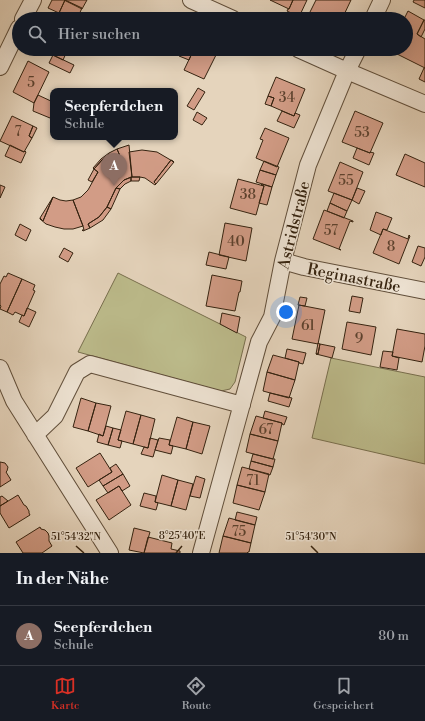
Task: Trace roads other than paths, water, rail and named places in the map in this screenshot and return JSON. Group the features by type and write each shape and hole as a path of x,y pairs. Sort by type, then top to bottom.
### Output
{"street":[{"path":"26,12 32,0"},
{"path":"191,0 218,12"},
{"path":"376,12 382,0"},
{"path":"0,67 4,49 12,38"},
{"path":"314,56 425,104"},
{"name":"Astridstraße","path":"201,553 259,342 272,317 283,261 308,165 354,56"},
{"name":"Reginastraße","path":"283,261 304,267 425,291"},
{"path":"35,435 55,416 78,372 90,364 242,405"},
{"path":"0,368 14,401 110,553"}],"place":[{"name":"Seepferdchen","path":"114,186"}]}
